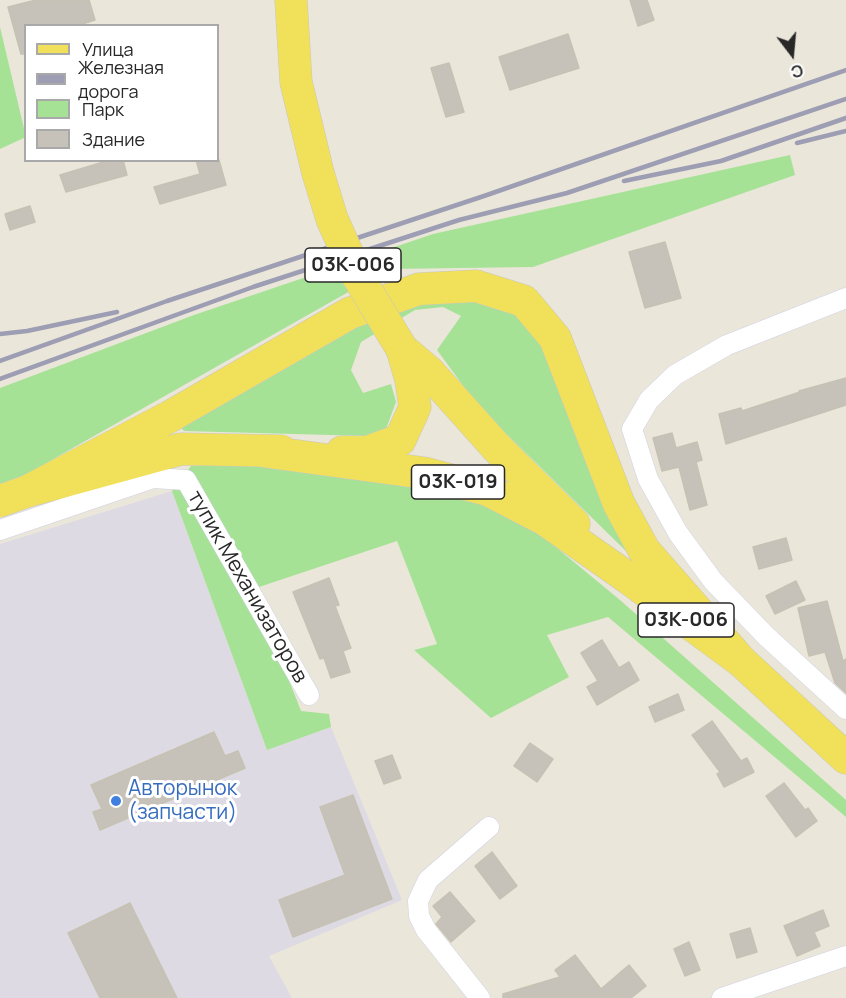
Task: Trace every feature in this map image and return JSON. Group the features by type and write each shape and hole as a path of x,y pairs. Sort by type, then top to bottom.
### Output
{"main road":[{"name":"03К-006","path":"291,0 296,82 318,173 332,219 357,275 402,349 429,372 497,448 631,580 741,661 846,758"},
{"path":"14,496 169,417 350,313 419,290 476,286 524,301 555,338 619,504 644,550 741,661"},
{"path":"261,451 367,452 400,440 415,407 411,380 402,349"},
{"name":"03К-019","path":"14,496 181,449 261,451 424,473 488,490 544,519 631,580"}],"street":[{"path":"846,298 727,345 675,375 649,400 632,429 648,479 678,532 712,581 766,636 846,709"},
{"name":"тупик Механизаторов","path":"0,530 153,478 186,480 309,695"},
{"path":"480,998 426,930 419,916 418,902 428,880 489,827"},
{"path":"722,998 846,956"}],"shaded area":[{"path":"172,491 267,750 331,727 402,900 269,956 292,998 0,998 0,544"}],"green space":[{"path":"0,27 24,129 24,138 0,149"},
{"path":"790,155 795,175 533,267 389,269 27,474 0,484 0,388 194,315 433,234"},
{"path":"460,295 504,305 539,335 614,528 632,557 478,406 437,350 461,316 443,307 415,310 361,342 351,370 363,393 391,384 396,402 386,429 367,436 184,431 179,425 354,321"},
{"path":"191,466 274,466 431,484 517,515 620,600 846,800 846,817 608,617 547,635 569,677 491,718 414,650 437,644 397,541 253,589 301,711 329,714 331,727 267,750 172,491"}],"building":[{"path":"36,0 89,0 95,20 82,24 24,24 24,54 21,54 8,7"},
{"path":"630,0 647,0 654,20 638,26"},
{"path":"568,34 579,68 510,90 499,57"},
{"path":"449,63 464,112 446,117 431,68"},
{"path":"219,160 226,185 160,204 154,187 200,174 197,162 219,162"},
{"path":"103,162 124,162 127,175 66,192 60,175"},
{"path":"30,206 35,222 10,230 5,214"},
{"path":"665,242 681,298 645,308 629,252"},
{"path":"846,378 846,405 726,444 719,414 741,408 742,411 799,391"},
{"path":"672,433 676,448 697,442 702,460 696,462 707,505 690,510 679,467 662,471 653,438"},
{"path":"786,538 792,560 759,569 753,547"},
{"path":"329,578 339,605 335,606 351,648 343,651 350,672 331,678 324,658 320,659 293,592"},
{"path":"796,581 805,600 775,614 766,596"},
{"path":"827,601 843,661 846,659 846,693 835,683 825,652 809,656 798,608"},
{"path":"602,640 619,668 629,662 639,680 597,705 587,687 598,681 581,653"},
{"path":"678,694 684,710 655,722 649,707"},
{"path":"712,721 741,761 747,758 754,772 724,787 717,774 720,772 692,735"},
{"path":"214,732 225,756 238,751 245,768 100,830 93,812 102,809 91,785"},
{"path":"530,743 553,759 537,782 514,766"},
{"path":"392,755 401,778 384,784 375,761"},
{"path":"784,783 805,810 808,808 817,821 796,837 766,796"},
{"path":"353,795 392,899 293,937 279,900 345,875 320,807"},
{"path":"492,852 517,886 500,899 475,866"},
{"path":"450,892 475,921 451,942 436,924 442,917 433,906"},
{"path":"130,903 177,998 100,998 68,933"},
{"path":"823,910 829,926 814,932 820,946 797,956 784,926"},
{"path":"750,928 757,952 737,958 730,934"},
{"path":"689,942 700,970 685,976 674,949"},
{"path":"575,955 601,989 629,965 646,986 631,998 503,998 503,994 560,977 555,970"}],"railway":[{"path":"0,361 167,301 484,196 846,70"},
{"path":"0,379 253,287 459,220 567,193 846,99"},
{"path":"624,181 721,161 846,118"},
{"path":"797,143 846,131"},
{"path":"0,334 27,331 117,312"}],"place":[{"name":"Авторынок (запчасти)","path":"116,801"}]}
